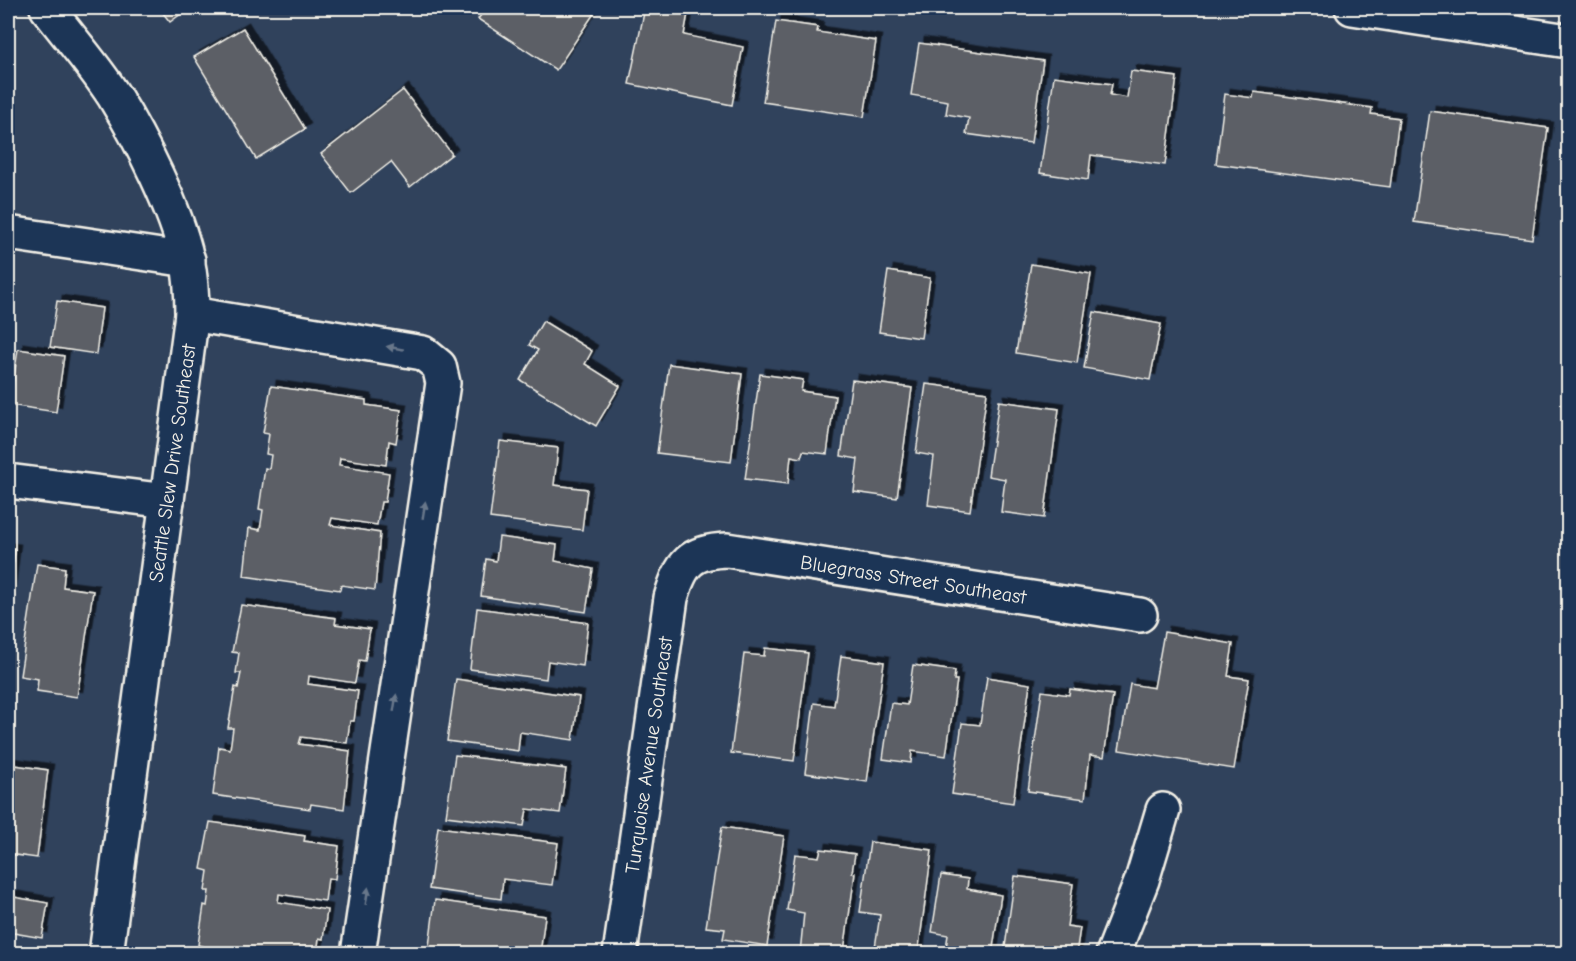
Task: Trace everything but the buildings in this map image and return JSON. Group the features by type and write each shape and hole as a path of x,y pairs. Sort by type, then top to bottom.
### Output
{"street":[{"name":"Seattle Slew Drive Southeast","path":"47,8 113,96 167,201 188,260 192,314 106,954"},
{"path":"1352,8 1433,14 1569,41"},
{"path":"8,233 188,260"},
{"path":"192,314 423,353 439,366 443,383 358,954"},
{"path":"8,481 167,501"},
{"name":"Bluegrass Street Southeast","path":"688,560 709,550 727,550 1140,615"},
{"name":"Turquoise Avenue Southeast","path":"620,954 671,598 678,573 688,560"},
{"path":"1113,954 1142,880 1163,810"}]}
